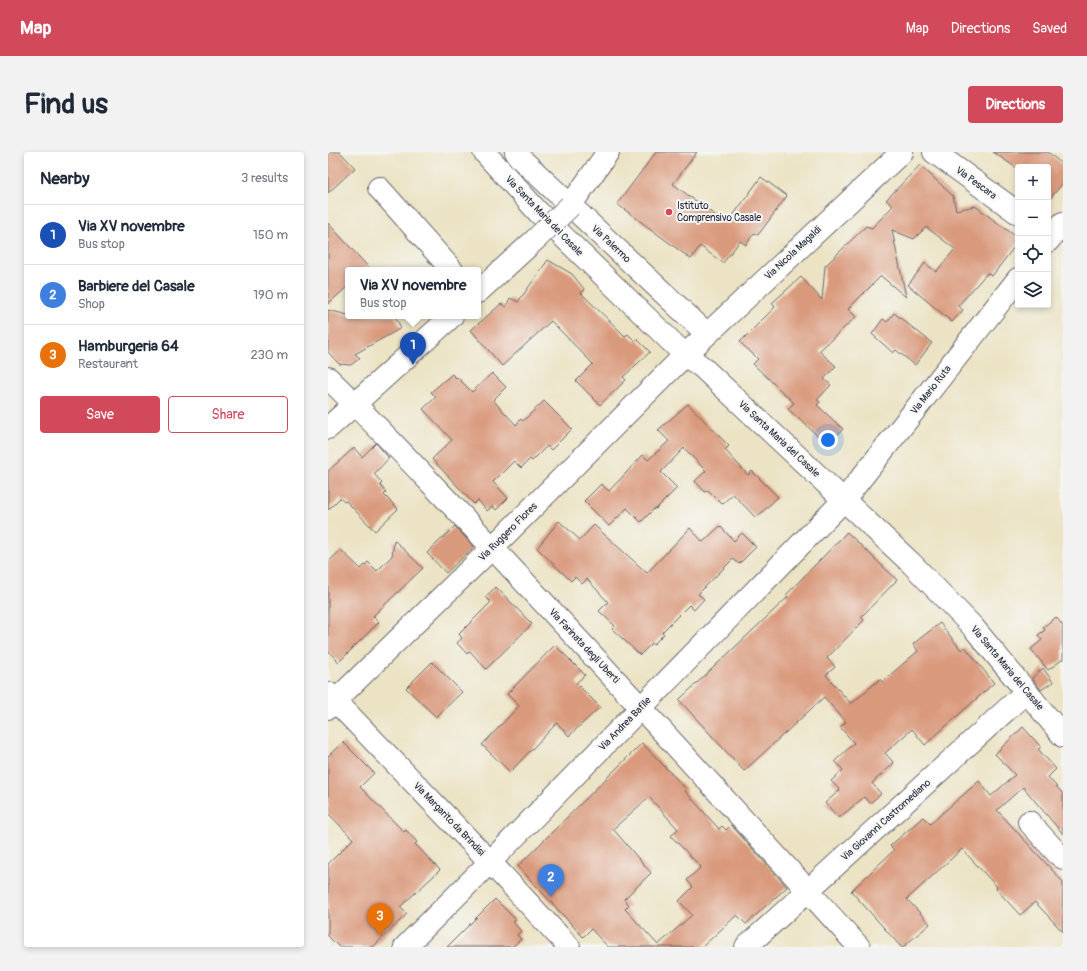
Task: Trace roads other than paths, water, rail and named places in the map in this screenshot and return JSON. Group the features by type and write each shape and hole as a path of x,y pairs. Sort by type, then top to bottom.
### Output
{"street":[{"name":"Via Santa Maria del Casale","path":"484,152 539,213 685,355 702,367 911,563 973,627 1063,736"},
{"name":"Via Palermo","path":"516,152 520,158 570,206 707,334"},
{"path":"481,289 538,238 570,206 608,152"},
{"name":"Via Nicola Magaldi","path":"685,355 902,152"},
{"name":"Via Pescara","path":"934,152 1015,211"},
{"path":"379,188 449,267"},
{"name":"Via Mario Ruta","path":"844,500 1015,283"},
{"path":"328,428 449,319"},
{"name":"Via Ruggero Flores","path":"330,700 492,548 685,355"},
{"path":"328,378 355,404"},
{"name":"Via Farinata degli Uberti","path":"355,404 642,708 808,891"},
{"name":"Via Andrea Bafile","path":"405,947 642,708 844,500"},
{"name":"Via Giovanni Castromediano","path":"746,947 1026,692"},
{"name":"Via Margarito da Brindisi","path":"330,700 490,862 569,947"},
{"path":"1029,822 1063,858"},
{"path":"808,891 859,947"}],"place":[{"name":"Istituto Comprensivo Casale","path":"669,212"},
{"name":"Via XV novembre","path":"413,365"},
{"name":"Barbiere del Casale","path":"551,897"},
{"name":"Hamburgeria 64","path":"380,936"}]}
